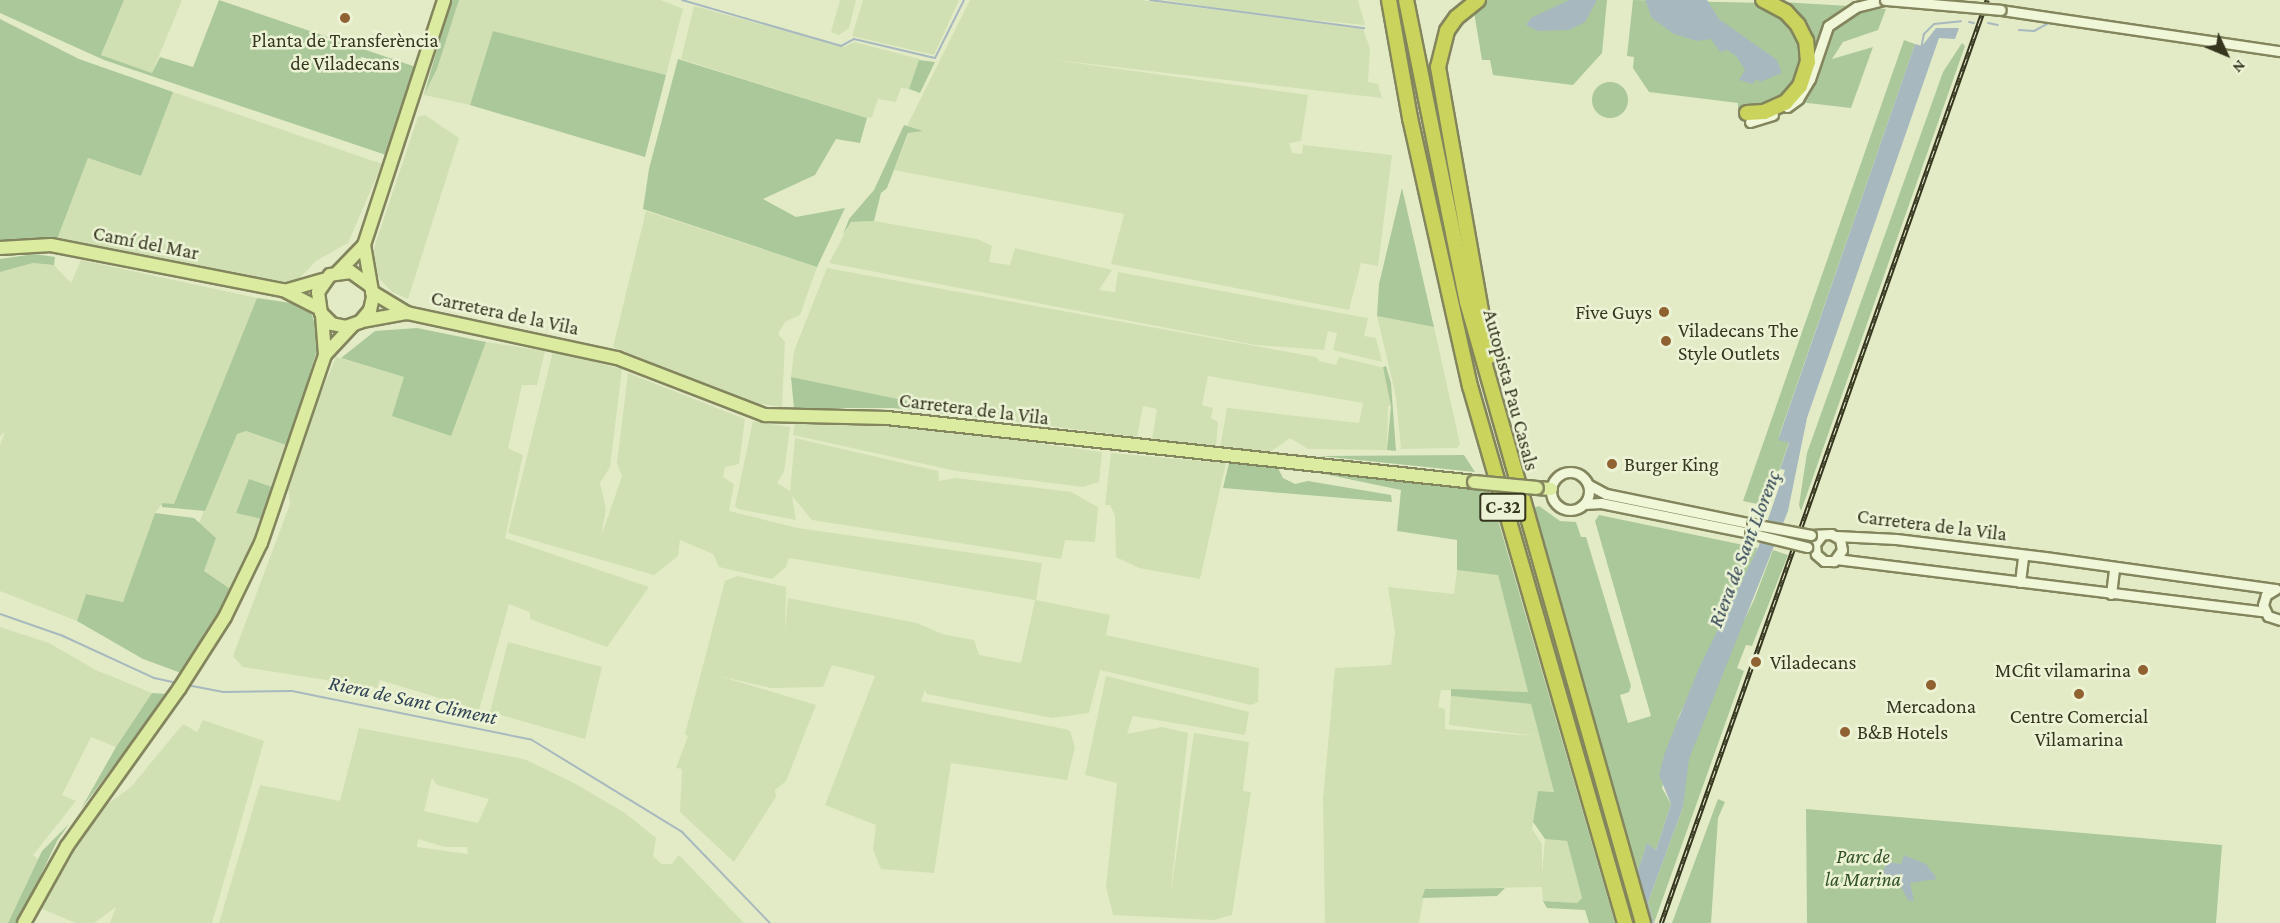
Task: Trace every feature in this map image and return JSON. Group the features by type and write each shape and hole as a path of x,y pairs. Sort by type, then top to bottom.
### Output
{"highway":[{"name":"Autopista Pau Casals","path":"1389,0 1415,141 1467,375 1625,923"},
{"name":"Autopista Pau Casals","path":"1406,0 1455,249 1496,413 1643,923"},
{"path":"1749,118 1786,102 1800,86 1808,62 1806,41 1798,25 1786,12 1763,0"},
{"path":"1879,0 1885,0"},
{"path":"1476,1 1456,18 1444,37 1439,53 1439,87 1485,329 1496,413"}],"main road":[{"path":"326,356 317,294 324,280 338,272 364,245 444,0"},
{"name":"Camí del Mar","path":"0,248 51,245 283,290 303,288 324,280"},
{"path":"24,923 67,846 169,704 225,617 261,543 326,356 371,308 364,245"},
{"path":"338,272 357,274 370,288 406,313"},
{"name":"Camí del Mar","path":"283,290 320,311"},
{"path":"320,311 335,325 406,313"},
{"name":"Carretera de la Vila","path":"406,313 599,353 765,415 895,418 1551,489"}],"street":[{"path":"1749,118 1779,112 1798,99 1810,79 1820,43 1838,17 1856,7 1885,0 2001,9 2280,51"},
{"path":"1836,559 1842,547 1836,536 1751,529 1606,504 1584,504 1572,510 1555,503 1551,489 1557,477 1567,472 1581,475 1589,485 1609,495 1751,529 1810,549 1823,561 1836,559 2265,612 2280,620"},
{"path":"1584,504 1589,485"},
{"path":"1810,549 1822,535"},
{"name":"Carretera de la Vila","path":"1836,536 1896,538 2278,589"},
{"name":"Carretera de la Vila","path":"2019,582 2023,556"},
{"path":"2111,594 2114,568"},
{"path":"2265,612 2264,598 2278,589"}],"green space":[{"path":"0,0 124,0 101,55 152,73 160,57 193,67 219,0 419,68 389,156 104,60 0,13"},
{"path":"124,0 182,0 152,73 101,55"},
{"path":"451,0 459,0 437,69 424,95"},
{"path":"459,0 661,0 683,9 666,75 493,31 470,105 424,95 437,69"},
{"path":"840,0 856,0 849,28 839,35 831,32"},
{"path":"863,0 959,0 934,55 852,36"},
{"path":"970,0 1140,0 1363,29 1370,49 1368,82 1378,84 1382,98 1047,59 1308,95 1301,141 1289,143 1292,153 1302,154 1303,145 1392,155 1378,266 1361,263 1349,310 1111,264 1124,214 894,170 909,133 921,131 907,126"},
{"path":"1165,0 1358,0 1365,25 1253,14"},
{"path":"1472,0 1607,0 1602,53 1573,85 1493,75 1490,60 1482,60"},
{"path":"1633,0 1764,3 1786,17 1800,42 1799,81 1782,100 1754,109 1738,109 1738,103 1649,92 1633,68 1634,57 1627,56"},
{"path":"1781,2 1849,6 1824,27 1811,63"},
{"path":"694,6 844,47 854,42 920,59 909,89 901,88 896,102 878,99 872,117 867,118 681,59"},
{"path":"1872,8 1886,9 1878,30 1843,42 1832,59 1873,47 1851,108 1799,102 1826,41 1837,25 1856,12"},
{"path":"0,19 79,59 173,92 141,176 88,158 56,242 0,243"},
{"path":"493,31 666,75 645,157 470,105"},
{"path":"1904,40 1915,44 1779,436 1790,439 1767,506 1743,501"},
{"path":"1962,43 1965,46 1801,511 1799,505 1807,453 1943,72"},
{"path":"678,59 867,118 860,143 836,139 815,175 763,199 796,217 845,208 817,267 643,209 649,169"},
{"path":"919,60 935,62 920,93 909,89"},
{"path":"1610,82 1623,87 1628,100 1623,113 1610,118 1597,113 1592,100 1597,87"},
{"path":"173,92 382,164 348,243 316,261 294,284 56,242 88,158 141,176"},
{"path":"425,115 459,138 408,299 392,292 376,275 373,251 418,117"},
{"path":"904,125 923,131 908,133 887,188 881,193 874,221 851,222 843,235 849,219 874,190"},
{"path":"1402,188 1434,327 1377,316 1379,284"},
{"path":"646,211 817,267 800,315 785,322 778,334 785,342 782,407 753,403 613,347"},
{"path":"874,221 977,239 992,246 989,262 1010,265 1015,248 1112,270 1099,290 1115,292 1118,272 1368,318 1364,336 1376,338 1382,362 1333,350 1337,333 1328,331 1324,350 1256,345 829,263 851,222"},
{"path":"35,254 55,257 54,265 33,263 0,272 0,259"},
{"path":"81,260 257,298 174,505 163,503 155,513 123,602 86,594 77,621 0,591 0,445 5,432 0,436 0,272 33,263 54,265 71,283"},
{"path":"827,268 1316,357 1319,361 1336,365 1339,357 1385,368 1391,406 1388,406 1387,450 1308,449 1290,438 1270,452 1220,448 1227,408 1359,423 1363,403 1208,376 1202,405 1213,408 1211,418 1218,422 1216,448 1152,440 1157,409 1143,406 1137,437 1000,420 791,377 794,351"},
{"path":"257,298 298,304 312,315 320,339 289,446 246,431 237,434 205,511 162,507 162,503 174,504"},
{"path":"1377,316 1434,327 1460,444 1457,448 1401,449 1396,397"},
{"path":"417,328 486,342 451,436 392,416 404,377 341,358 375,331"},
{"path":"486,342 545,351 537,385 522,385 508,448 523,455 505,538 649,587 607,647 530,619 530,612 509,604 479,710 380,680 377,688 243,667 233,656 290,504 288,487 311,417 336,357 404,377 450,436"},
{"path":"553,351 622,369 610,467 600,483 606,509 601,537 622,476 617,463 628,373 745,419 739,464 725,467 723,477 734,484 729,511 798,528 1042,563 1036,600 1110,615 1106,635 1259,668 1258,702 1251,705 1100,670 1089,713 1052,718 927,694 925,690 921,701 1065,729 1070,731 1075,747 1067,780 951,763 934,873 881,869 873,850 876,825 825,805 875,676 832,665 823,687 771,688 719,676 816,705 786,781 775,790 776,797 734,862 680,812 682,769 676,768 688,736 685,734 725,581 737,576 786,587 785,632 788,598 917,623 942,634 974,640 979,655 1021,663 1035,600 789,558 786,567 772,579 719,567 713,554 680,540 678,556 654,575 508,533"},
{"path":"1386,366 1391,383 1396,451 1387,450 1391,406 1383,367"},
{"path":"791,377 1000,420 893,408 794,408"},
{"path":"850,420 903,424 1102,452 1099,482 1083,487 956,471 793,435 795,424"},
{"path":"753,421 790,427 784,472 777,483 790,491 795,438 938,471 939,481 955,478 1071,492 1098,507 1095,542 1065,540 1061,559 812,520 792,496 796,520 738,509 735,506"},
{"path":"246,431 289,446 260,530 232,590 204,571 216,538 199,523 231,443 236,434"},
{"path":"1111,453 1226,463 1200,579 1139,568 1116,557 1115,516 1110,505 1105,505"},
{"path":"1464,455 1475,472 1319,456"},
{"path":"1229,463 1277,466 1283,478 1295,484 1308,481 1391,495 1392,502 1223,488"},
{"path":"1305,470 1489,489 1615,923 1589,923 1585,910 1547,908 1543,901 1577,903 1582,898 1567,841 1545,839 1533,822 1538,791 1554,792 1531,704 1451,696 1451,689 1528,692 1498,575 1457,570 1457,540 1397,531 1401,490"},
{"path":"249,479 272,487 262,519 236,513"},
{"path":"1539,506 1560,521 1576,522 1581,537 1586,537 1631,686 1629,692 1620,695 1628,723 1651,716 1595,521 1599,515 1758,548 1679,716 1662,788 1671,804 1656,850 1647,844 1638,871 1550,572 1534,508"},
{"path":"155,513 194,518 216,538 204,571 232,590 181,673 143,659 77,621 86,594 123,602"},
{"path":"1773,550 1788,555 1752,646 1746,645 1737,668 1744,671 1654,923 1648,902 1683,807 1682,765 1709,692 1754,600"},
{"path":"1457,570 1498,574 1528,692 1441,690 1438,707 1445,709 1445,729 1537,736 1449,725 1451,696 1531,704 1554,792 1538,791 1532,829 1542,844 1542,874 1545,839 1567,841 1582,898 1577,903 1543,901 1542,887 1425,889 1419,923 1325,923 1323,799 1335,668 1391,665 1395,632 1388,587 1454,594"},
{"path":"0,627 49,643 96,670 152,693 116,747 91,737 62,795 76,801 33,855 38,859 8,923 0,923"},
{"path":"508,642 602,667 585,739 490,712"},
{"path":"1106,676 1249,712 1245,735 1133,716 1127,734 1162,727 1188,733 1170,898 1194,733 1249,742 1243,791 1251,792 1232,915 1214,920 1113,915 1106,887 1117,783 1085,775"},
{"path":"152,693 168,694 81,809 116,747"},
{"path":"203,720 264,741 212,923 110,923 116,907 94,923 76,923 40,908 59,869 101,809 131,787 183,724 197,732"},
{"path":"359,728 524,759 576,784 625,813 656,838 653,856 661,864 672,864 679,855 744,923 219,923 260,785 340,801","holes":["432,778 437,785 489,799 478,823 424,811","418,839 445,847 467,847 468,854 417,847"]},
{"path":"1718,799 1725,802 1718,818 1711,923 1672,923"},
{"name":"Parc de la Marina","path":"1806,809 2222,845 2216,923 1807,923"},
{"path":"69,824 57,841 18,923 8,923 42,851"},
{"path":"1505,888 1497,896 1422,898 1425,889"}],"shaded area":[{"path":"1569,0 1597,0 1585,22 1569,30 1538,31 1526,25 1531,18"},
{"path":"1645,0 1707,0 1719,19 1777,60 1782,73 1760,82 1756,79 1753,84 1739,80 1745,70 1736,56 1727,50 1720,52 1711,39 1697,41 1674,34 1652,18"},
{"path":"1936,28 1959,28 1955,39 1939,38 1807,418 1788,511 1689,759 1683,807 1648,902 1654,923 1621,923 1647,843 1656,850 1671,804 1659,775 1665,752 1699,668 1758,548 1785,470 1780,469 1789,443 1778,440 1779,437 1915,44 1922,46"},
{"path":"1904,855 1926,864 1937,879 1910,883 1914,901 1908,900 1901,887 1882,875 1887,862 1901,864"}],"waterway":[{"path":"682,0 841,46 854,39 935,58 964,0"},
{"path":"1150,0 1364,28"},
{"path":"1921,49 1924,34 1934,24 1961,21"},
{"path":"1969,22 1974,23"},
{"path":"1988,23 1998,25"},
{"path":"2019,30 2034,31 2047,24"},
{"name":"Riera de Sant Climent","path":"0,614 63,636 154,678 178,683"},
{"name":"Riera de Sant Climent","path":"187,685 223,692 292,691 532,740 682,832 770,923"}],"railway":[{"path":"1661,923 1987,0"}],"place":[{"name":"Planta de Transferència de Viladecans","path":"345,18"},
{"name":"Five Guys","path":"1664,312"},
{"name":"Viladecans The Style Outlets","path":"1666,341"},
{"name":"Burger King","path":"1612,464"},
{"name":"Viladecans","path":"1756,662"},
{"name":"MCfit vilamarina","path":"2143,670"},
{"name":"Mercadona","path":"1931,685"},
{"name":"Centre Comercial Vilamarina","path":"2079,694"},
{"name":"B&B Hotels","path":"1845,732"}],"water label":[{"name":"Riera de Sant Llorenç","path":"1744,549"}]}
